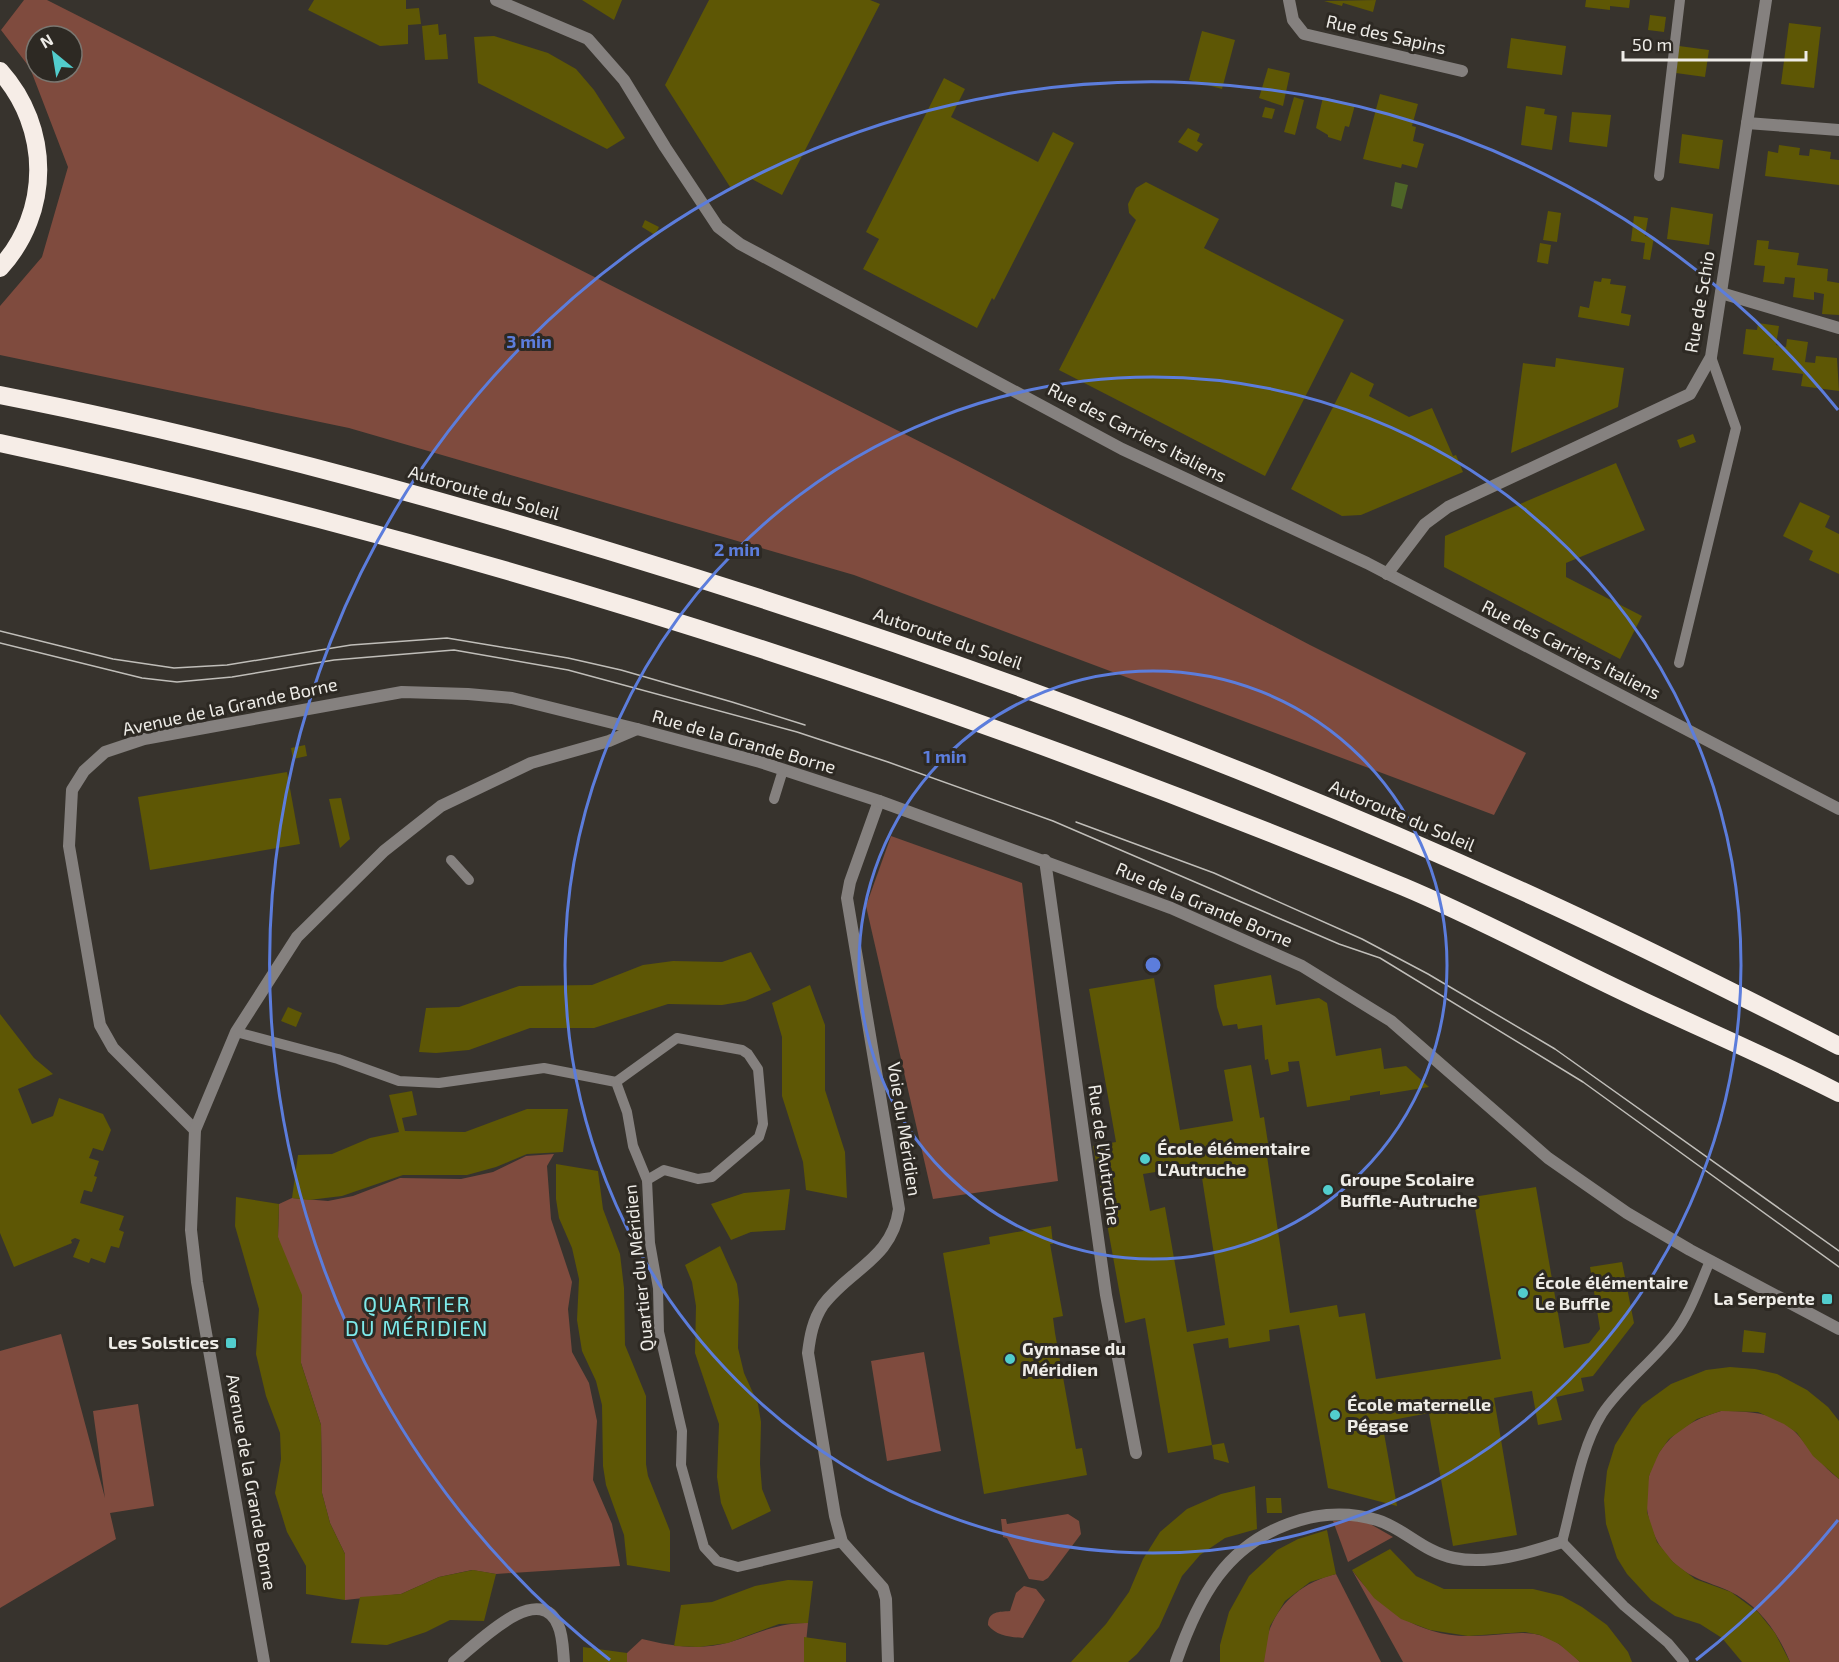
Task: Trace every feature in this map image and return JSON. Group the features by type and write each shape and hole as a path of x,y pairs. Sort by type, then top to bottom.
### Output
{"highway":[{"path":"0,71 20,101 30,124 37,149 40,179 38,196 27,229 15,251 0,268"},
{"name":"Autoroute du Soleil","path":"0,395 277,458 457,506 763,598 980,672 1285,789 1427,849 1669,960 1839,1046"},
{"path":"0,443 358,528 743,641 965,718 1086,761 1407,889 1839,1093"}],"street":[{"name":"Rue des Carriers Italiens","path":"496,0 588,39 624,80 664,147 718,227 740,244 1122,449 1387,574 1839,809"},
{"name":"Rue des Sapins","path":"1289,0 1293,20 1304,34 1462,71"},
{"name":"Rue de Schio","path":"1387,574 1425,524 1441,513 1690,394 1710,357 1766,0"},
{"path":"1747,123 1839,130"},
{"path":"1721,293 1839,328"},
{"name":"Avenue de la Grande Borne","path":"195,1130 113,1048 100,1025 69,846 72,790 84,771 105,752 144,739 402,692 468,694"},
{"name":"Rue de la Grande Borne","path":"468,694 512,698 637,729 783,770 879,801 1171,908 1302,966 1391,1021 1548,1158 1628,1213 1710,1261 1839,1329"},
{"name":"Avenue de la Grande Borne","path":"264,1662 215,1373 197,1282 191,1230 195,1130 236,1032 297,936 384,851 441,806 531,763 609,741 637,729"},
{"name":"Voie du Méridien","path":"842,1542 808,1353 810,1333 824,1304 887,1245 897,1227 899,1209 847,898 850,882 879,801"},
{"name":"Rue de l'Autruche","path":"1045,860 1106,1295 1136,1453"},
{"path":"1176,1662 1201,1606 1226,1566 1256,1540 1300,1519 1326,1514 1355,1514 1380,1521 1437,1554 1456,1559 1524,1554 1562,1542"},
{"path":"842,1542 883,1588 886,1599 888,1662"},
{"path":"454,1662 518,1611 534,1608 550,1614 558,1625 564,1662"}],"lane":[{"path":"1659,176 1680,0"},
{"path":"1679,663 1736,428 1710,357"},
{"path":"774,799 783,770"},
{"path":"451,860 469,880"},
{"path":"236,1032 328,1056 399,1080 439,1083 544,1068 616,1082 669,1041 677,1038 742,1050 748,1054 758,1069 763,1131 754,1143 712,1177 698,1179 664,1170 648,1180"},
{"name":"Quartier du Méridien","path":"616,1082 627,1112 633,1146 648,1180 650,1243 658,1288 659,1332 682,1431 681,1465 704,1547 717,1561 738,1567 842,1542"},
{"path":"1684,1662 1668,1643 1644,1625 1602,1585 1562,1542 1589,1440 1602,1415 1623,1388 1673,1335 1686,1314 1710,1261"}],"shaded area":[{"path":"24,0 47,0 958,461 1310,645 1526,753 1494,815 854,575 349,428 0,355 0,306 42,257 68,167 36,84 84,84 84,24 24,24 24,60 1,30"},
{"path":"1395,182 1408,185 1402,209 1391,206"},
{"path":"891,836 1022,883 1058,1181 933,1199 866,906"},
{"path":"554,1154 547,1166 551,1219 572,1282 568,1309 572,1352 589,1383 597,1421 593,1480 612,1524 620,1566 496,1574 472,1570 439,1577 401,1594 345,1600 345,1554 330,1523 322,1493 321,1425 301,1363 278,1237 279,1204 292,1198 328,1201 353,1196 400,1178 461,1179 493,1172 526,1156"},
{"path":"61,1334 105,1498 93,1411 138,1404 154,1506 110,1513 116,1539 0,1608 0,1351"},
{"path":"924,1352 941,1451 887,1461 871,1361"},
{"path":"1721,1411 1762,1414 1782,1422 1798,1435 1822,1464 1839,1479 1839,1662 1790,1662 1773,1630 1750,1604 1729,1591 1692,1576 1679,1567 1662,1549 1654,1534 1646,1501 1647,1484 1651,1468 1659,1453 1681,1429"},
{"path":"1068,1514 1079,1521 1081,1534 1048,1578 1043,1581 1029,1579 1007,1538 1003,1537 1001,1519 1006,1519 1007,1524"},
{"path":"1333,1521 1365,1521 1393,1537 1348,1562"},
{"path":"1352,1570 1388,1608 1417,1625 1450,1635 1485,1636 1527,1633 1539,1635 1552,1640 1580,1662 1403,1662"},
{"path":"1336,1574 1381,1662 1264,1662 1269,1631 1284,1605 1294,1594 1307,1586"},
{"path":"1024,1586 1036,1589 1045,1600 1023,1638 995,1632 988,1625 988,1620 995,1613 1010,1611 1016,1593"},
{"path":"808,1623 804,1662 627,1662 627,1653 642,1639 697,1647 719,1645 778,1626"}],"building":[{"path":"314,0 406,0 406,9 419,8 421,24 408,25 408,44 380,46 308,10"},
{"path":"582,0 622,0 614,20"},
{"path":"709,0 870,0 880,4 782,195 750,178 732,190 665,85"},
{"path":"1376,0 1373,12 1343,3 1342,6 1324,1"},
{"path":"1586,0 1630,0 1629,8 1610,6 1610,10 1585,7"},
{"path":"1650,15 1666,17 1664,32 1648,30"},
{"path":"1789,23 1821,27 1814,88 1781,84"},
{"path":"438,24 439,35 446,34 448,59 425,60 422,26"},
{"path":"1202,31 1235,40 1222,89 1189,80"},
{"path":"494,36 548,53 576,69 594,90 625,138 607,149 478,83 474,37"},
{"path":"1511,38 1566,46 1562,75 1507,68"},
{"path":"1679,46 1709,50 1705,77 1676,73"},
{"path":"1268,68 1290,73 1283,106 1259,98"},
{"path":"944,78 965,89 951,117 1038,162 1053,132 1074,143 994,300 992,298 977,328 863,269 879,239 866,232"},
{"path":"1380,94 1418,104 1412,126 1416,127 1413,141 1424,144 1417,168 1402,164 1401,168 1363,159"},
{"path":"1294,97 1304,100 1295,135 1284,132"},
{"path":"1323,97 1355,105 1349,127 1345,126 1341,141 1328,137 1316,128"},
{"path":"1526,106 1545,109 1544,114 1557,116 1552,150 1521,145"},
{"path":"1265,107 1275,109 1272,119 1262,117"},
{"path":"1572,112 1611,115 1607,147 1569,142"},
{"path":"1188,128 1200,134 1197,141 1203,144 1197,152 1178,142"},
{"path":"1682,134 1723,140 1719,169 1679,163"},
{"path":"1779,145 1800,148 1799,155 1809,156 1810,149 1831,152 1830,159 1839,160 1839,185 1765,176 1768,151 1778,153"},
{"path":"1146,182 1219,219 1204,248 1344,320 1265,476 1059,370 1136,220 1129,213 1128,204 1136,188"},
{"path":"1671,207 1713,214 1709,245 1667,239"},
{"path":"1548,211 1561,213 1557,242 1543,240"},
{"path":"1634,216 1648,218 1645,236 1654,237 1650,260 1643,259 1645,243 1631,241"},
{"path":"645,220 659,227 655,235 642,227"},
{"path":"1757,240 1769,241 1768,249 1799,253 1797,265 1828,269 1827,281 1839,283 1839,315 1822,314 1824,294 1814,292 1814,300 1793,297 1795,278 1785,277 1784,284 1763,282 1765,266 1754,265"},
{"path":"1540,243 1551,245 1548,264 1537,262"},
{"path":"1602,278 1611,279 1610,284 1626,286 1621,313 1631,315 1629,326 1578,317 1580,306 1589,308 1594,281 1601,282"},
{"path":"1758,323 1779,326 1776,345 1786,347 1787,339 1808,342 1805,362 1815,363 1816,356 1837,358 1839,391 1801,386 1803,374 1772,370 1774,358 1743,354 1746,329 1757,330"},
{"path":"1556,358 1624,368 1618,407 1511,453 1523,363 1555,367"},
{"path":"1351,372 1374,384 1369,396 1409,417 1432,408 1453,456 1456,455 1463,472 1361,515 1342,516 1291,489"},
{"path":"1693,434 1696,442 1680,448 1677,440"},
{"path":"1616,463 1645,530 1566,563 1566,577 1642,616 1620,659 1444,567 1445,536"},
{"path":"1800,502 1830,516 1825,527 1839,534 1839,574 1809,560 1813,551 1783,536"},
{"path":"305,745 307,756 293,759 291,748"},
{"path":"287,772 300,844 150,870 138,797"},
{"path":"341,798 350,839 340,848 329,799"},
{"path":"751,952 771,990 745,1001 722,1005 668,1004 594,1028 530,1028 469,1050 419,1052 426,1008 459,1007 519,986 592,985 643,965 673,961 722,962"},
{"path":"1271,975 1276,1005 1319,998 1327,1003 1336,1056 1381,1048 1384,1069 1406,1066 1429,1087 1380,1095 1380,1091 1350,1096 1350,1100 1307,1107 1299,1061 1288,1062 1289,1071 1271,1075 1268,1059 1265,1060 1262,1025 1238,1029 1237,1024 1223,1026 1217,1007 1214,985"},
{"path":"1154,978 1180,1130 1233,1121 1224,1070 1251,1065 1260,1118 1264,1117 1270,1156 1267,1156 1290,1313 1337,1305 1339,1317 1365,1313 1376,1379 1501,1359 1473,1197 1536,1187 1564,1348 1589,1343 1600,1329 1590,1267 1622,1262 1634,1323 1593,1376 1581,1378 1584,1391 1556,1397 1562,1420 1538,1425 1532,1391 1494,1398 1517,1535 1453,1546 1429,1413 1382,1422 1397,1506 1328,1488 1299,1325 1269,1330 1270,1341 1229,1348 1228,1338 1193,1344 1212,1445 1168,1453 1145,1318 1125,1323 1093,1146 1116,1142 1089,989","holes":["1200,1165 1225,1325 1187,1332 1165,1207 1150,1211 1143,1174"]},
{"path":"810,985 825,1025 825,1090 845,1152 847,1198 806,1190 803,1162 782,1096 782,1037 772,1003"},
{"path":"288,1007 302,1013 296,1027 281,1021"},
{"path":"0,1014 34,1058 53,1074 18,1089 32,1124 53,1116 59,1098 103,1114 111,1130 103,1151 93,1148 89,1158 99,1161 94,1176 97,1177 92,1192 84,1190 80,1203 124,1216 119,1230 124,1232 119,1248 111,1246 105,1263 91,1258 89,1263 73,1257 80,1240 75,1238 71,1240 72,1243 14,1267 0,1233"},
{"path":"412,1091 417,1115 402,1118 405,1131 465,1132 527,1109 568,1109 563,1152 527,1154 496,1167 467,1175 403,1175 342,1196 309,1200 292,1198 298,1155 332,1154 370,1138 399,1132 389,1095"},
{"path":"556,1164 598,1171 603,1209 620,1254 624,1288 625,1345 646,1396 646,1464 648,1476 670,1531 670,1572 627,1565 624,1535 606,1485 603,1466 602,1405 596,1381 582,1351 577,1320 579,1279 572,1248 559,1218 556,1199"},
{"path":"790,1189 785,1230 751,1232 731,1240 711,1204 744,1193"},
{"path":"236,1197 279,1204 278,1237 302,1295 301,1363 321,1425 322,1493 330,1523 345,1554 345,1600 306,1594 306,1566 287,1532 275,1493 281,1459 280,1433 266,1396 256,1354 259,1309 235,1226"},
{"name":"Gymnase du Méridien","path":"1051,1226 1053,1244 1050,1244 1063,1316 1053,1318 1055,1333 1076,1449 1082,1448 1087,1475 984,1494 943,1253 990,1244 989,1237"},
{"path":"720,1246 737,1284 738,1348 744,1373 758,1404 761,1422 762,1489 771,1511 732,1530 721,1503 717,1477 719,1424 695,1353 696,1306 692,1282 685,1265"},
{"path":"1744,1330 1766,1333 1764,1353 1742,1352"},
{"path":"1730,1367 1777,1374 1807,1390 1828,1407 1839,1421 1839,1479 1813,1456 1797,1433 1784,1424 1758,1412 1721,1411 1697,1419 1669,1439 1659,1453 1649,1476 1647,1512 1657,1542 1673,1562 1695,1579 1731,1592 1758,1612 1775,1633 1790,1662 1742,1662 1722,1638 1700,1624 1675,1616 1651,1600 1627,1574 1617,1558 1606,1524 1604,1500 1607,1471 1615,1445 1642,1405 1671,1384 1706,1370"},
{"path":"1224,1443 1229,1463 1214,1459 1212,1445"},
{"path":"1255,1486 1257,1529 1225,1538 1200,1555 1182,1576 1159,1627 1137,1654 1128,1662 1071,1662 1106,1624 1129,1592 1143,1559 1160,1532 1187,1509 1221,1494"},
{"path":"1266,1498 1281,1498 1282,1513 1267,1513"},
{"path":"1327,1530 1336,1574 1310,1582 1285,1601 1270,1626 1264,1662 1220,1662 1220,1645 1229,1612 1249,1576 1277,1550 1298,1539"},
{"path":"1390,1549 1416,1576 1444,1589 1533,1589 1562,1596 1607,1625 1628,1652 1632,1662 1580,1662 1559,1644 1540,1635 1525,1632 1468,1636 1430,1630 1401,1619 1374,1598 1352,1570"},
{"path":"473,1570 496,1574 484,1621 450,1620 426,1632 387,1645 351,1643 360,1597 401,1594 439,1577"},
{"path":"788,1580 813,1581 808,1623 779,1624 728,1643 699,1647 674,1646 681,1605 712,1602 755,1586"},
{"path":"804,1637 846,1643 846,1662 804,1662"},
{"path":"583,1647 627,1653 627,1662 583,1662"}],"tram line":[{"path":"0,631 113,659 174,668 227,665 351,645 447,638 568,658 621,670 805,725"},
{"path":"0,643 142,678 177,682 232,677 334,660 454,650 568,670 797,732 888,762 1053,821 1339,944 1380,958 1583,1082 1839,1267"},
{"path":"1076,822 1214,873 1362,939 1428,974 1555,1049 1839,1251"}],"place":[{"name":"École élémentaire L'Autruche","path":"1145,1159"},
{"name":"Groupe Scolaire Buffle-Autruche","path":"1328,1190"},
{"name":"École élémentaire Le Buffle","path":"1523,1293"},
{"name":"La Serpente","path":"1827,1299"},
{"name":"Les Solstices","path":"231,1343"},
{"name":"Gymnase du Méridien","path":"1010,1359"},
{"name":"École maternelle Pégase","path":"1335,1415"}],"district":[{"name":"QUARTIER DU MÉRIDIEN","path":"417,1317"}]}
